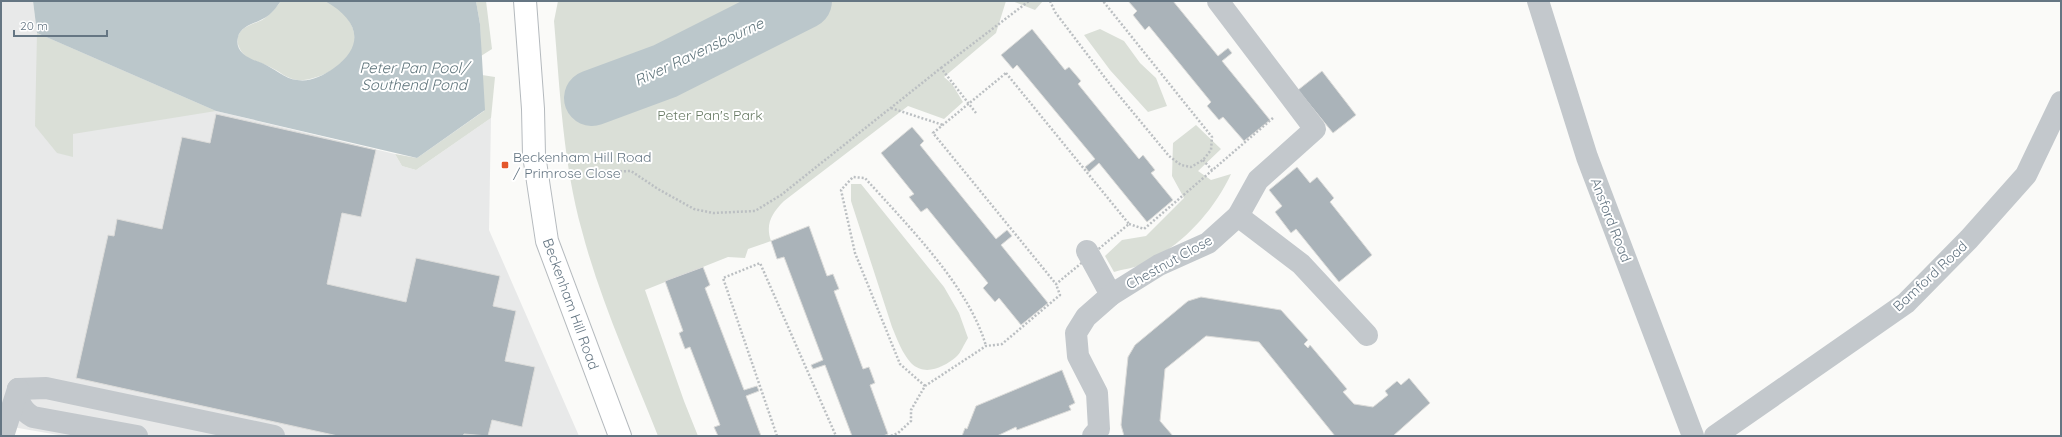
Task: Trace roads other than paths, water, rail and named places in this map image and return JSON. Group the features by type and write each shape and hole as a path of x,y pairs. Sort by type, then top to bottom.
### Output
{"main road":[{"name":"Beckenham Hill Road","path":"525,1 533,110 534,155 547,241 620,436"}],"street":[{"name":"Chestnut Close","path":"1093,436 1099,429 1097,393 1078,356 1076,333 1086,317 1111,295 1159,265 1208,243 1238,216 1258,180 1315,129 1293,102 1218,1"},
{"name":"Ansford Road","path":"1538,1 1587,157 1693,436"},
{"name":"Bamford Road","path":"1715,436 1906,303 1969,239 2026,175 2061,102"},
{"path":"1238,216 1301,264 1367,335"},
{"path":"1088,254 1111,295"},
{"path":"18,389 46,388 274,436"},
{"path":"3,436 18,389"},
{"path":"18,389 18,398 21,408 33,417 137,436"}],"water":[{"name":"Peter Pan Pool/ Southend Pond","path":"33,1 281,1 265,18 243,29 238,37 238,47 248,57 266,65 288,78 307,80 325,74 334,68 351,50 354,41 354,32 351,24 336,8 325,1 476,1 480,24 485,110 417,158 216,111 37,33"}],"waterway":[{"name":"River Ravensbourne","path":"592,98 665,71 804,1"}],"place":[{"name":"Beckenham Hill Road / Primrose Close","path":"505,165"}],"park label":[{"name":"Peter Pan's Park","path":"710,115"}]}
